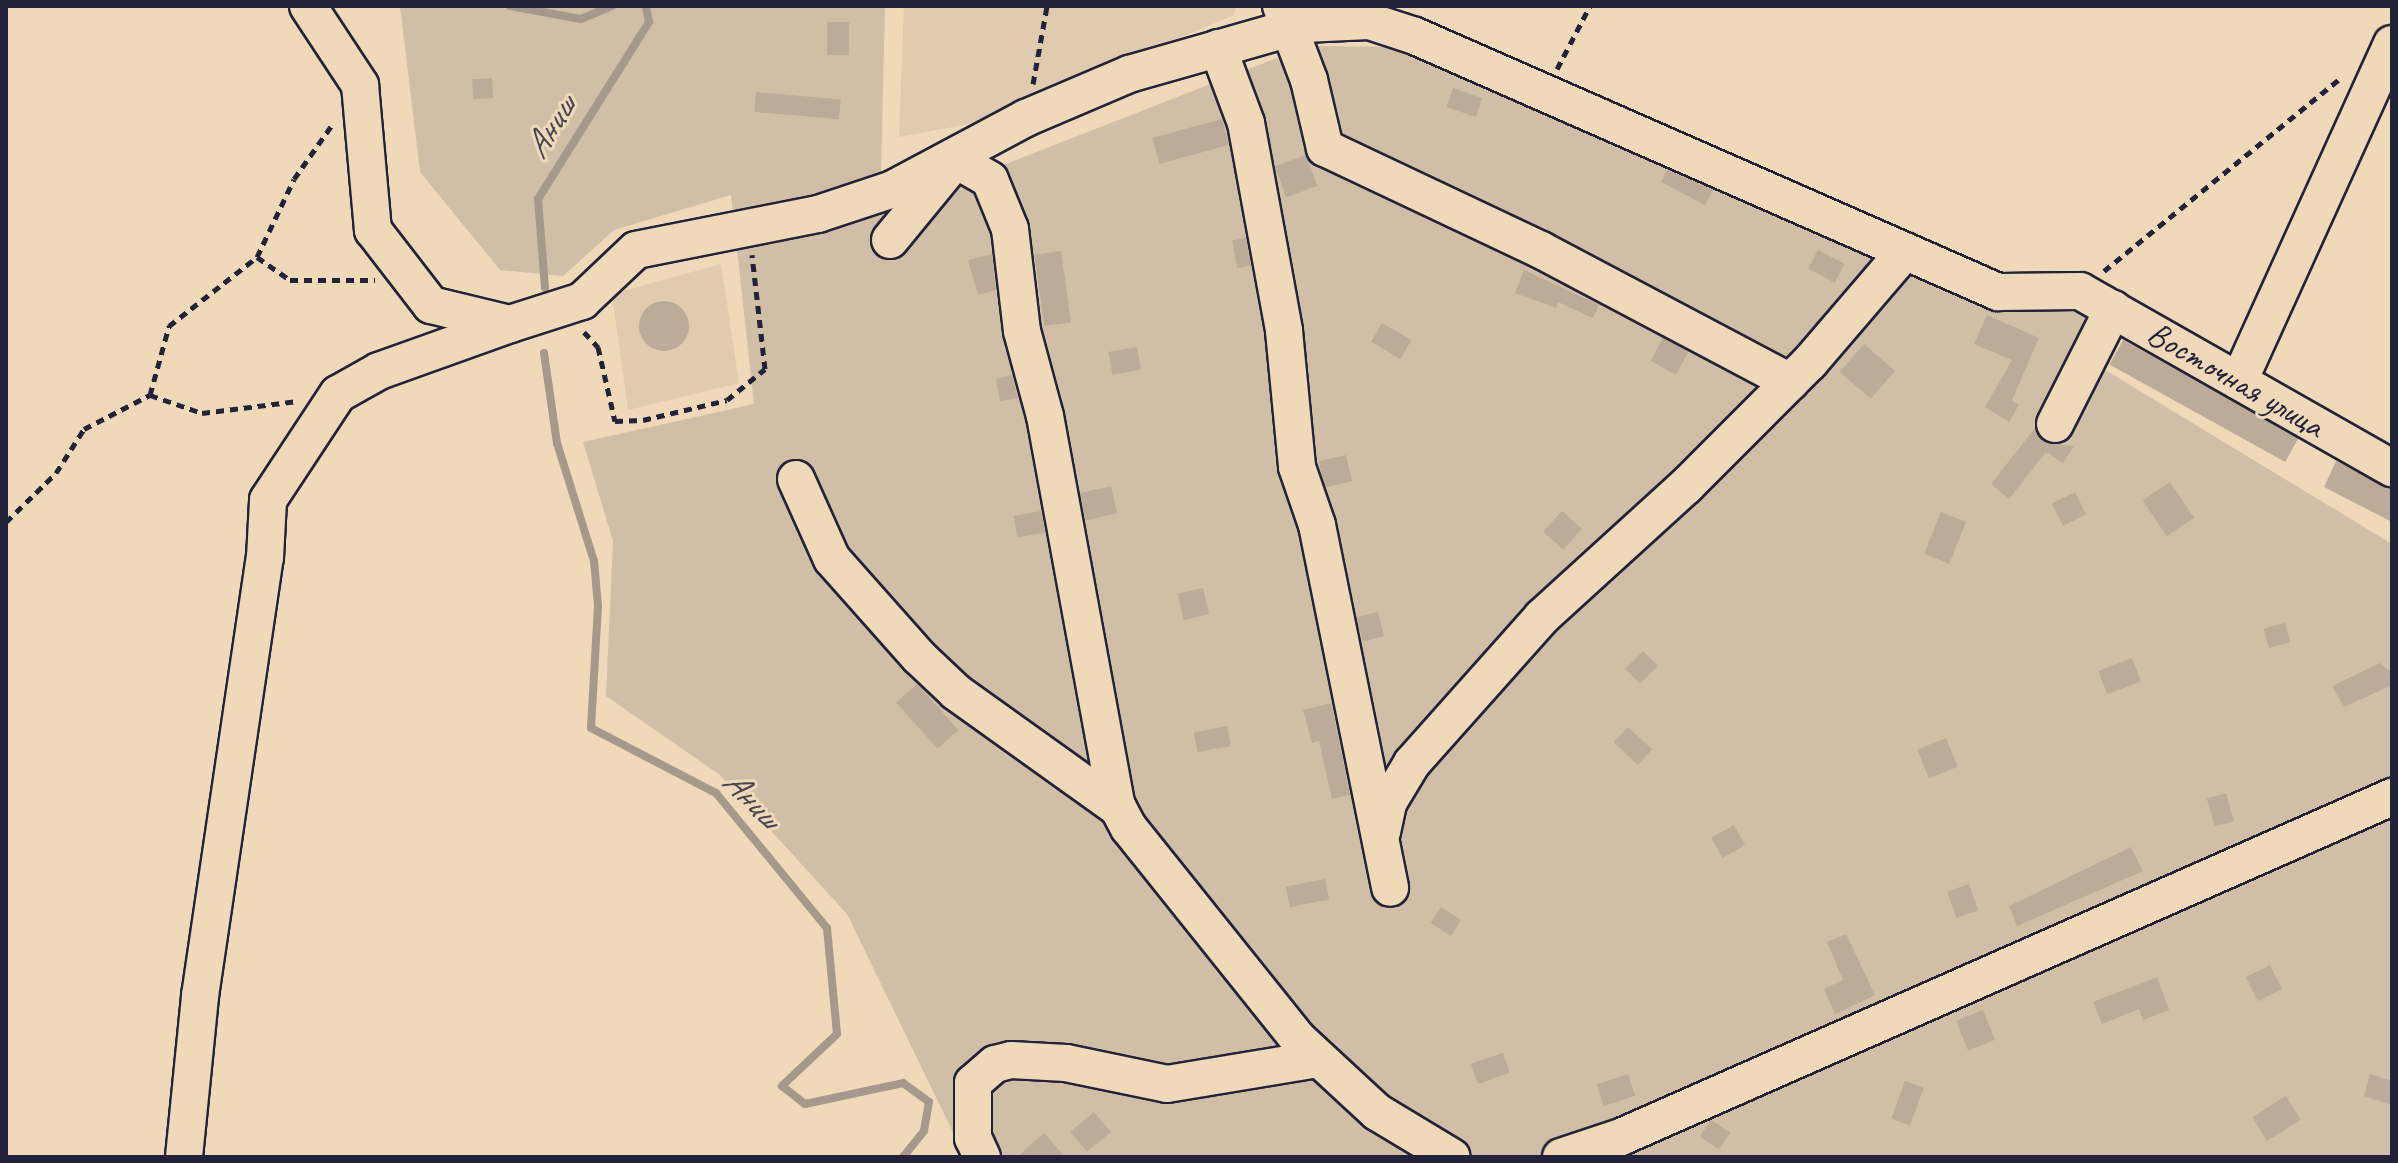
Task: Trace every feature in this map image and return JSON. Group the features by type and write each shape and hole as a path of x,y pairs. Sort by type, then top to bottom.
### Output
{"street":[{"path":"308,6 360,85 373,230 431,305 510,324"},
{"path":"1292,19 1325,148 1541,250 1790,382"},
{"path":"184,1157 200,996 265,558 268,500 338,394 379,371 510,324 565,311 582,301 636,250 749,227 878,194 956,160 1026,118 1129,74 1218,48 1292,19 1369,21 1544,92 1998,292 2080,291"},
{"path":"2239,381 2392,44"},
{"path":"1218,48 1246,123 1284,331 1297,467 1317,525 1390,888"},
{"path":"890,240 956,160"},
{"path":"956,160 990,180 1010,229 1022,331 1045,416 1118,808"},
{"path":"1380,838 1388,803 1412,763 1542,617 1686,486 1790,382 1905,251"},
{"name":"Восточная улица","path":"2080,291 2392,468"},
{"path":"2055,424 2113,309"},
{"path":"796,479 832,559 919,657 956,692 1118,808 1318,1059 1377,1112 1452,1157"},
{"path":"1561,1157 1621,1137 2392,797"},
{"path":"982,1157 972,1123 973,1083 995,1064 1011,1060 1066,1063 1167,1084 1318,1059"}],"path":[{"path":"1026,118 1047,6"},
{"path":"1544,92 1590,6"},
{"path":"2080,291 2344,75"},
{"path":"150,395 169,326 257,257 294,179 360,85"},
{"path":"565,311 598,347 615,421 727,400 765,369 749,227"},
{"path":"257,257 290,280 412,281"},
{"path":"6,522 56,473 84,429 150,395 202,413 338,394"}],"shaded area":[{"path":"400,6 885,6 880,213 1308,46 1406,47 1982,300 2091,314 2074,351 2392,544 2392,1157 965,1157 847,914 720,775 606,696 613,541 583,442 754,404 731,195 614,230 563,276 500,270 420,172"},
{"path":"904,6 1236,6 1234,15 980,122 899,137"},
{"path":"721,264 739,383 628,410 612,294"}],"building":[{"path":"827,22 849,22 849,55 827,55"},
{"path":"492,78 493,98 473,99 472,79"},
{"path":"1453,88 1482,98 1476,117 1446,107"},
{"path":"756,92 841,99 839,119 754,112"},
{"path":"1222,119 1229,145 1159,164 1152,138"},
{"path":"1306,155 1317,186 1286,197 1275,166"},
{"path":"1667,170 1713,190 1705,205 1661,182"},
{"path":"1246,238 1251,266 1237,268 1232,240"},
{"path":"1818,250 1844,264 1835,283 1808,269"},
{"path":"1061,251 1071,322 1044,326 1034,255"},
{"path":"992,254 996,290 978,295 968,260"},
{"path":"1524,270 1599,305 1593,318 1558,302 1556,308 1515,293"},
{"path":"664,301 681,309 689,326 681,343 664,351 647,343 639,326 647,309"},
{"path":"1987,315 2039,338 2012,400 2019,405 2009,422 1985,407 2012,360 1974,344"},
{"path":"1382,323 1411,340 1400,359 1371,342"},
{"path":"1663,338 1688,352 1676,375 1650,361"},
{"path":"2123,340 2299,437 2285,462 2109,364"},
{"path":"1864,344 1895,371 1871,399 1840,372"},
{"path":"1137,347 1141,370 1112,375 1108,352"},
{"path":"1012,375 1018,398 1000,401 996,379"},
{"path":"2035,428 2046,443 2074,446 2063,463 2046,452 2009,499 1991,484"},
{"path":"1346,455 1352,481 1325,488 1319,461"},
{"path":"2336,461 2392,489 2392,522 2324,487"},
{"path":"2170,482 2194,518 2167,536 2143,500"},
{"path":"1111,486 1117,513 1086,520 1080,493"},
{"path":"2075,492 2086,514 2063,526 2052,504"},
{"path":"1041,511 1045,533 1017,538 1013,516"},
{"path":"1562,511 1582,529 1563,550 1543,532"},
{"path":"1941,512 1966,522 1949,564 1924,554"},
{"path":"1203,588 1209,614 1184,620 1178,594"},
{"path":"1378,612 1384,636 1363,642 1357,617"},
{"path":"2285,623 2290,642 2269,648 2264,629"},
{"path":"1643,651 1658,666 1640,684 1625,669"},
{"path":"2132,658 2141,681 2107,694 2098,671"},
{"path":"2380,663 2392,673 2392,685 2344,707 2332,686"},
{"path":"917,684 958,730 938,749 896,703"},
{"path":"1331,703 1350,795 1332,799 1319,741 1312,743 1303,710"},
{"path":"1227,726 1231,746 1197,752 1194,732"},
{"path":"1628,727 1652,750 1638,765 1614,742"},
{"path":"1946,738 1958,767 1929,778 1917,750"},
{"path":"2226,793 2234,821 2215,826 2207,799"},
{"path":"1734,825 1745,845 1722,858 1711,838"},
{"path":"2131,847 2143,871 2017,926 2009,906"},
{"path":"1325,879 1329,900 1290,907 1286,887"},
{"path":"1969,884 1978,910 1956,918 1947,891"},
{"path":"1441,907 1461,920 1451,936 1431,923"},
{"path":"1846,934 1875,995 1835,1014 1824,989 1843,980 1827,942"},
{"path":"2270,965 2282,989 2258,1001 2246,977"},
{"path":"2157,977 2169,1010 2143,1020 2139,1009 2102,1024 2093,1002"},
{"path":"1983,1010 1995,1040 1968,1051 1956,1021"},
{"path":"1503,1053 1510,1073 1478,1084 1471,1064"},
{"path":"1628,1074 1635,1096 1604,1106 1597,1084"},
{"path":"2370,1074 2392,1081 2392,1105 2364,1096"},
{"path":"1905,1081 1924,1088 1910,1125 1891,1119"},
{"path":"2286,1096 2301,1120 2267,1141 2252,1117"},
{"path":"1094,1112 1111,1132 1087,1152 1070,1132"},
{"path":"1711,1120 1730,1133 1719,1149 1700,1137"},
{"path":"1044,1133 1065,1157 1017,1157"}],"waterway":[{"path":"510,6 581,19 612,6"},
{"name":"Аниш","path":"545,288 538,199 649,22 646,6"},
{"name":"Аниш","path":"544,353 557,443 594,561 598,606 591,728 716,793 827,928 837,1034 782,1086 805,1104 903,1083 929,1102 924,1131 903,1157"}]}
